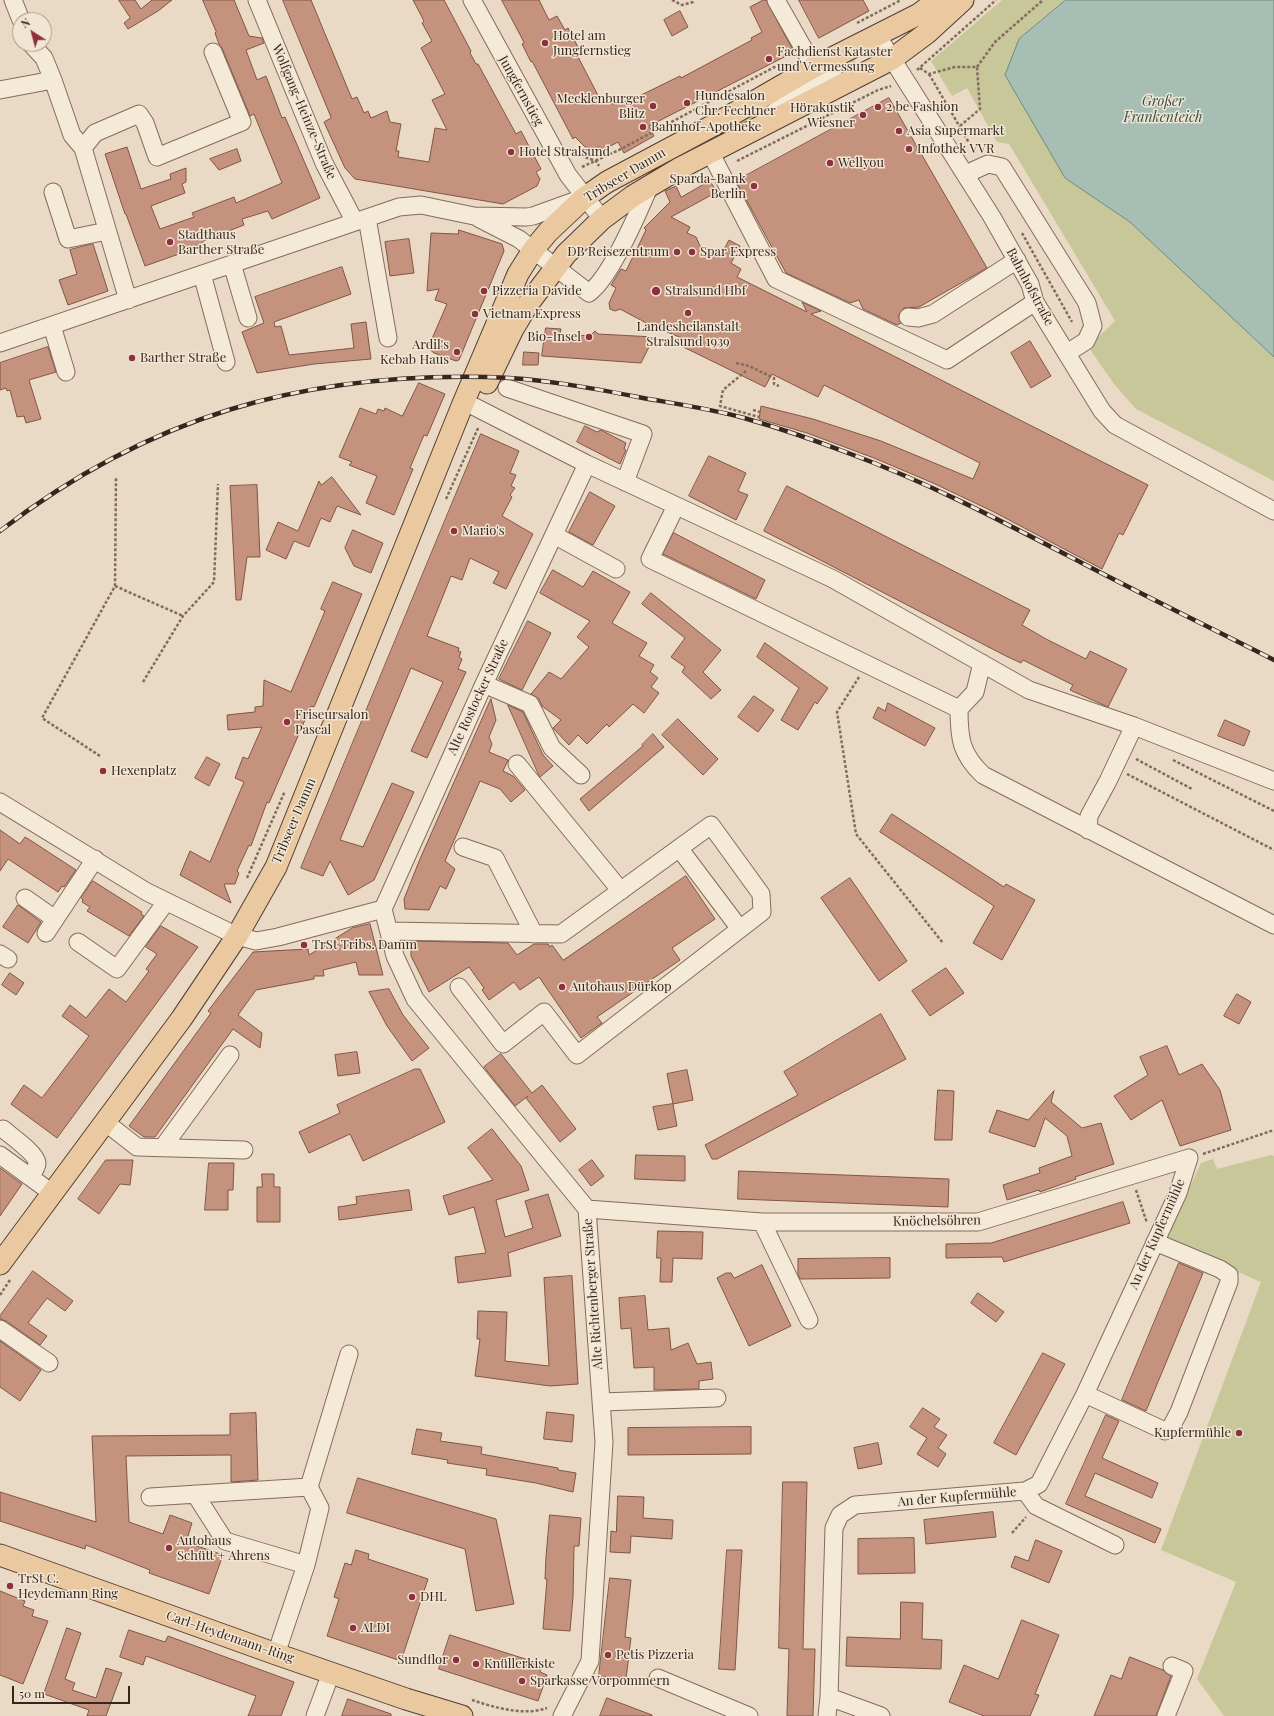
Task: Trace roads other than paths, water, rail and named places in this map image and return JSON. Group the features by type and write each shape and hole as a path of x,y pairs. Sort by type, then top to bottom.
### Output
{"main road":[{"name":"Tribseer Damm","path":"0,1264 182,1018 239,936 276,867 428,491 518,274 533,250 548,232 584,198 607,182 712,126 809,59 877,35 919,14 938,0"},
{"name":"Tribseer Damm","path":"428,491 475,406 513,329 528,304 560,272 580,239 602,219 650,185 714,159 753,130 892,58 927,33 963,0"},
{"name":"Carl-Heydemann-Ring","path":"0,1556 276,1654 406,1699 462,1716"}],"street":[{"path":"13,0 18,12"},
{"name":"Wolfgang-Heinze-Straße","path":"256,0 352,226 388,338"},
{"name":"Jungfernstieg","path":"472,0 568,175 584,198 602,219"},
{"path":"753,130 799,93 833,74 831,69 827,66 809,59 776,0"},
{"name":"Bahnhofstraße","path":"877,35 966,174 1017,260 1030,284 1035,302 1096,401 1116,425 1274,511"},
{"path":"44,52 46,53 72,135 83,148 128,300"},
{"path":"83,148 95,133 139,114 145,122 156,157 242,122 213,52"},
{"path":"0,90 54,80"},
{"path":"714,159 776,279 947,360 1035,302"},
{"path":"966,174 988,164 1002,167 1087,303 1093,326 1086,341 1067,353"},
{"name":"Tribseer Damm","path":"560,272 589,293 597,287 631,226 650,185"},
{"path":"53,192 68,239 107,231"},
{"path":"0,343 232,264 352,226 399,207 421,206 474,216 533,216 584,198"},
{"path":"474,216 519,239 560,272"},
{"path":"908,318 918,318 933,314 1017,260"},
{"path":"232,264 248,318"},
{"path":"202,274 226,362"},
{"path":"52,326 66,372"},
{"path":"507,388 643,434 625,482"},
{"path":"475,406 587,464 833,579 1029,690 1134,726 1274,782"},
{"name":"Alte Rostocker Straße","path":"383,909 484,684 587,464"},
{"path":"676,506 650,559 958,709"},
{"path":"554,535 616,569"},
{"path":"958,709 975,692 982,663"},
{"path":"484,684 530,704 552,748 581,775"},
{"path":"958,709 964,752 972,765 983,775 1274,925"},
{"path":"1088,830 1089,816 1115,767 1134,726"},
{"path":"517,764 621,891"},
{"path":"0,802 147,892 239,936 278,937 383,909"},
{"path":"390,931 561,934 711,825 761,894 762,912 577,1055 544,1012 503,1044 459,987"},
{"path":"463,847 495,858 534,934"},
{"path":"679,848 740,929"},
{"path":"46,933 95,859"},
{"path":"25,898 55,919"},
{"path":"78,942 117,969 166,902"},
{"name":"Alte Richtenberger Straße","path":"383,909 390,931 395,956 415,999 587,1209 604,1442 590,1661 562,1716"},
{"path":"162,1148 230,1055"},
{"path":"105,1122 137,1147 244,1150"},
{"path":"3,1129 27,1149 36,1160 37,1165 30,1177"},
{"path":"0,1155 52,1193"},
{"name":"Knöchelsöhren","path":"587,1209 762,1222 978,1222 1189,1158"},
{"name":"An der Kupfermühle","path":"827,1716 829,1697 834,1528 840,1515 855,1505 1025,1491 1039,1484 1085,1394 1155,1242 1178,1192 1189,1158"},
{"path":"762,1222 809,1320"},
{"path":"1085,1394 1165,1431 1170,1429 1179,1412 1229,1282 1229,1275 1220,1269 1155,1242"},
{"path":"0,1329 49,1363"},
{"path":"276,1654 306,1565 320,1508 309,1487 350,1354"},
{"path":"601,1402 716,1398"},
{"path":"150,1497 309,1487"},
{"path":"1025,1491 1036,1506 1115,1545"},
{"path":"195,1494 225,1541 306,1565"},
{"path":"1166,1716 1184,1671 1172,1666"},
{"path":"315,1716 331,1673"},
{"path":"658,1678 749,1716"},
{"path":"829,1697 881,1716"}],"water":[{"name":"Großer Frankenteich","path":"1066,0 1274,0 1274,357 1130,222 1065,178 1005,75 1019,39"}],"railway":[{"path":"0,531 56,491 112,458 170,431 229,410 290,394 353,383 419,378 487,377 546,381 719,412 796,434 835,448 909,477 968,505 1274,660"}],"place":[{"name":"Hotel am Jungfernstieg","path":"545,43"},
{"name":"Fachdienst Kataster und Vermessung","path":"769,59"},
{"name":"Hundesalon Chr. Fechtner","path":"687,103"},
{"name":"Mecklenburger Blitz","path":"653,106"},
{"name":"2 be Fashion","path":"878,107"},
{"name":"Hörakustik Wiesner","path":"863,115"},
{"name":"Bahnhof-Apotheke","path":"643,127"},
{"name":"Asia Supermarkt","path":"899,131"},
{"name":"Infothek VVR","path":"909,149"},
{"name":"Hotel Stralsund","path":"511,152"},
{"name":"Wellyou","path":"830,163"},
{"name":"Sparda-Bank Berlin","path":"754,186"},
{"name":"Stadthaus Barther Straße","path":"170,242"},
{"name":"DB Reisezentrum","path":"677,252"},
{"name":"Spar Express","path":"692,252"},
{"name":"Pizzeria Davide","path":"484,291"},
{"name":"Stralsund Hbf","path":"656,291"},
{"name":"Landesheilanstalt Stralsund 1939","path":"688,313"},
{"name":"Vietnam Express","path":"475,314"},
{"name":"Bio-Insel","path":"589,337"},
{"name":"Ardil's Kebab Haus","path":"457,352"},
{"name":"Barther Straße","path":"132,358"},
{"name":"Mario's","path":"454,531"},
{"name":"Friseursalon Pascal","path":"287,722"},
{"name":"Hexenplatz","path":"103,771"},
{"name":"TrSt Tribs. Damm","path":"304,945"},
{"name":"Autohaus Dürkop","path":"562,987"},
{"name":"Kupfermühle","path":"1239,1433"},
{"name":"Autohaus Schütt + Ahrens","path":"169,1548"},
{"name":"TrSt C. Heydemann Ring","path":"10,1586"},
{"name":"DHL","path":"412,1597"},
{"name":"ALDI","path":"353,1628"},
{"name":"Petis Pizzeria","path":"608,1655"},
{"name":"Sundflor","path":"456,1660"},
{"name":"Knüllerkiste","path":"476,1664"},
{"name":"Sparkasse Vorpommern","path":"522,1681"}]}
